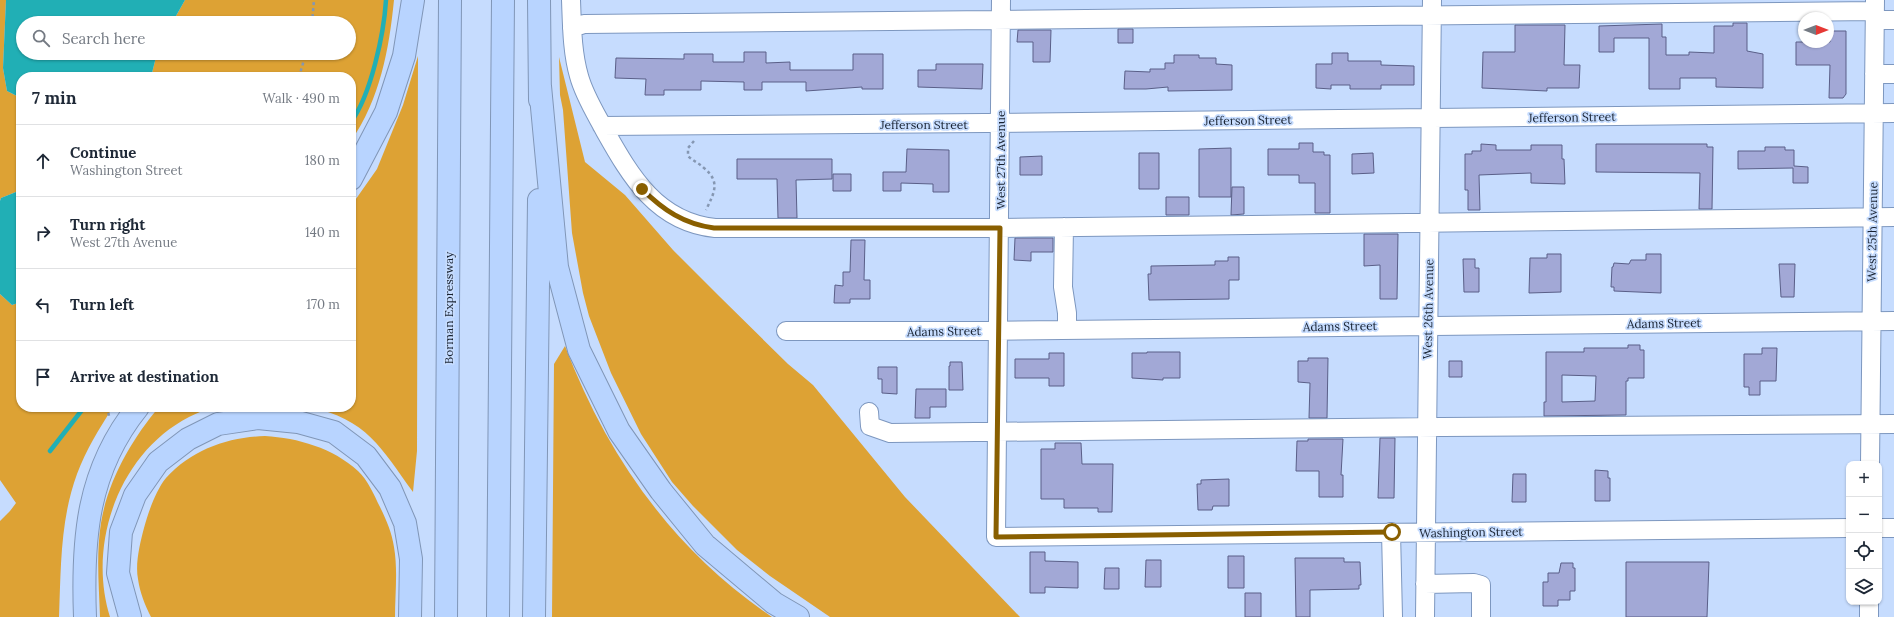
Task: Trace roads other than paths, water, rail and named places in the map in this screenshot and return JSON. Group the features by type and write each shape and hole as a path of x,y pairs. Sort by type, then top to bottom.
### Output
{"highway":[{"path":"356,169 386,112 404,56 413,0"},
{"name":"Borman Expressway","path":"446,617 450,0"},
{"path":"498,617 503,0"},
{"path":"534,617 540,86 538,0"},
{"path":"540,86 557,268 579,350 619,431 661,491 705,545 774,603 798,617"},
{"path":"85,617 85,547 90,509 99,473 124,424 134,412"},
{"path":"130,617 118,573 121,532 136,496 158,462 188,439 218,424 258,418 298,422 334,432 366,456 390,488 405,522 411,559 410,617"},
{"path":"79,617 84,585"}],"street":[{"path":"571,0 572,28 579,76 602,126 620,157 642,189 676,217 701,226 714,228 1000,228 1894,217"},
{"name":"West 27th Avenue","path":"996,537 1001,0"},
{"path":"572,28 584,24 1001,20 1432,8 1875,10 1894,20"},
{"name":"West 26th Avenue","path":"1425,617 1432,8"},
{"name":"West 25th Avenue","path":"1870,461 1875,10"},
{"path":"1874,74 1894,74"},
{"name":"Jefferson Street","path":"602,126 1894,113"},
{"path":"1064,227 1063,287 1067,312 1067,329"},
{"name":"Adams Street","path":"786,331 930,332 1067,329 1894,321"},
{"path":"870,412 870,426 890,433 1894,424"},
{"name":"Washington Street","path":"996,537 1846,528"},
{"path":"1882,528 1894,528"},
{"path":"1392,532 1393,617"},
{"path":"1425,584 1474,583 1481,585 1481,617"},
{"path":"1868,617 1869,605"}],"waterway":[{"path":"356,113 365,96 375,63 385,14 386,0"},
{"path":"50,451 80,412"}]}
